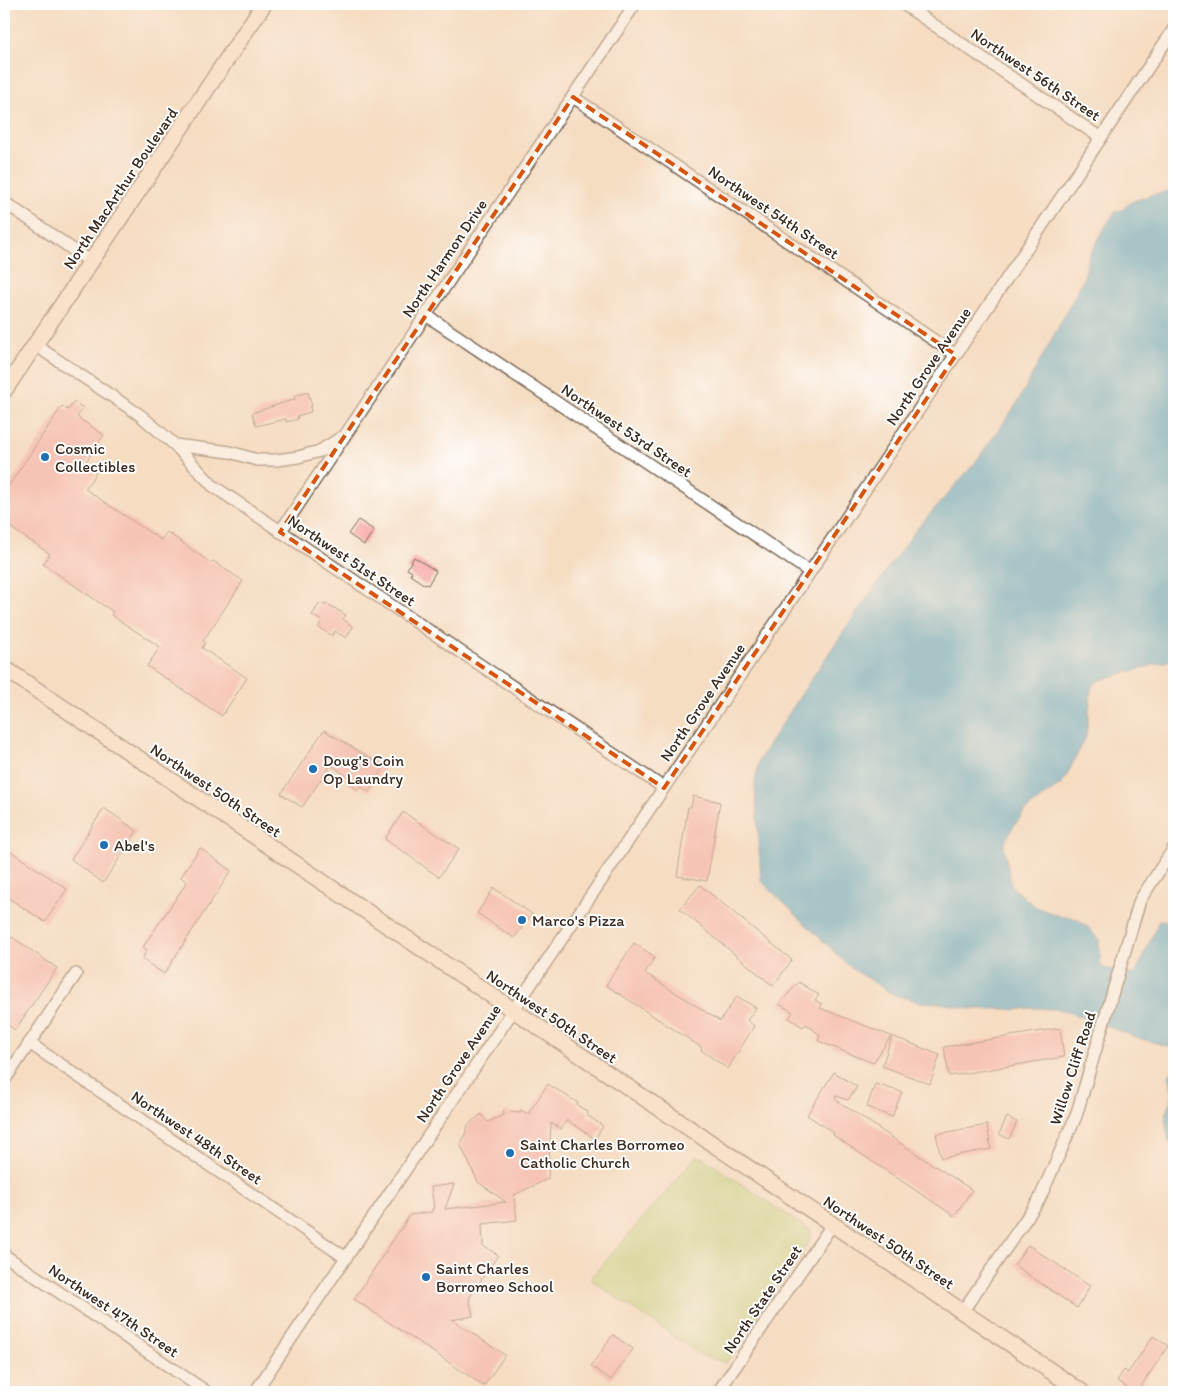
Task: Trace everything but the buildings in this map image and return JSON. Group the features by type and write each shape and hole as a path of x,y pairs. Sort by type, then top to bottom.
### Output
{"main road":[{"name":"North MacArthur Boulevard","path":"4,391 264,4"},
{"name":"Northwest 50th Street","path":"4,668 1082,1392"}],"street":[{"name":"North Harmon Drive","path":"280,532 635,4"},
{"name":"Northwest 56th Street","path":"902,4 1101,138"},
{"name":"North Grove Avenue","path":"255,1392 810,572 1174,29"},
{"name":"Northwest 54th Street","path":"573,97 956,355"},
{"path":"4,202 91,262"},
{"name":"Northwest 53rd Street","path":"426,315 810,572"},
{"name":"Northwest 51st Street","path":"35,345 140,415 175,445 213,486 664,788"},
{"path":"175,445 230,452 257,460 277,460 320,451 346,434"},
{"name":"Willow Cliff Road","path":"962,1312 1039,1200 1076,1116 1140,900 1174,848"},
{"path":"4,1081 76,974"},
{"name":"Northwest 48th Street","path":"29,1043 346,1258"},
{"name":"North State Street","path":"718,1392 832,1225"},
{"name":"Northwest 47th Street","path":"4,1255 207,1392"}],"highlighted area":[{"path":"573,97 956,355 664,788 280,532"}],"green space":[{"path":"696,1157 703,1158 811,1231 809,1242 726,1363 701,1355 590,1279"}],"water":[{"path":"1174,190 1174,656 1168,661 1100,680 1092,685 1086,737 1063,783 1025,811 1011,830 1004,848 1012,887 1036,907 1062,917 1067,916 1077,919 1088,927 1099,940 1101,967 1135,975 1159,920 1174,921 1174,1048 1141,1039 1063,1010 1034,1008 1013,1010 970,1009 940,1003 922,1002 894,995 851,968 761,881 755,783 759,760 811,679 915,531 974,464 1016,405 1075,296 1084,277 1089,256 1108,222 1116,211 1122,210 1131,202"},
{"path":"1174,1068 1174,1146 1169,1143 1165,1118 1173,1095 1169,1075"}],"place":[{"name":"Cosmic Collectibles","path":"45,457"},
{"name":"Doug's Coin Op Laundry","path":"313,769"},
{"name":"Abel's","path":"104,845"},
{"name":"Marco's Pizza","path":"522,920"},
{"name":"Saint Charles Borromeo Catholic Church","path":"510,1153"},
{"name":"Saint Charles Borromeo School","path":"426,1277"}]}
